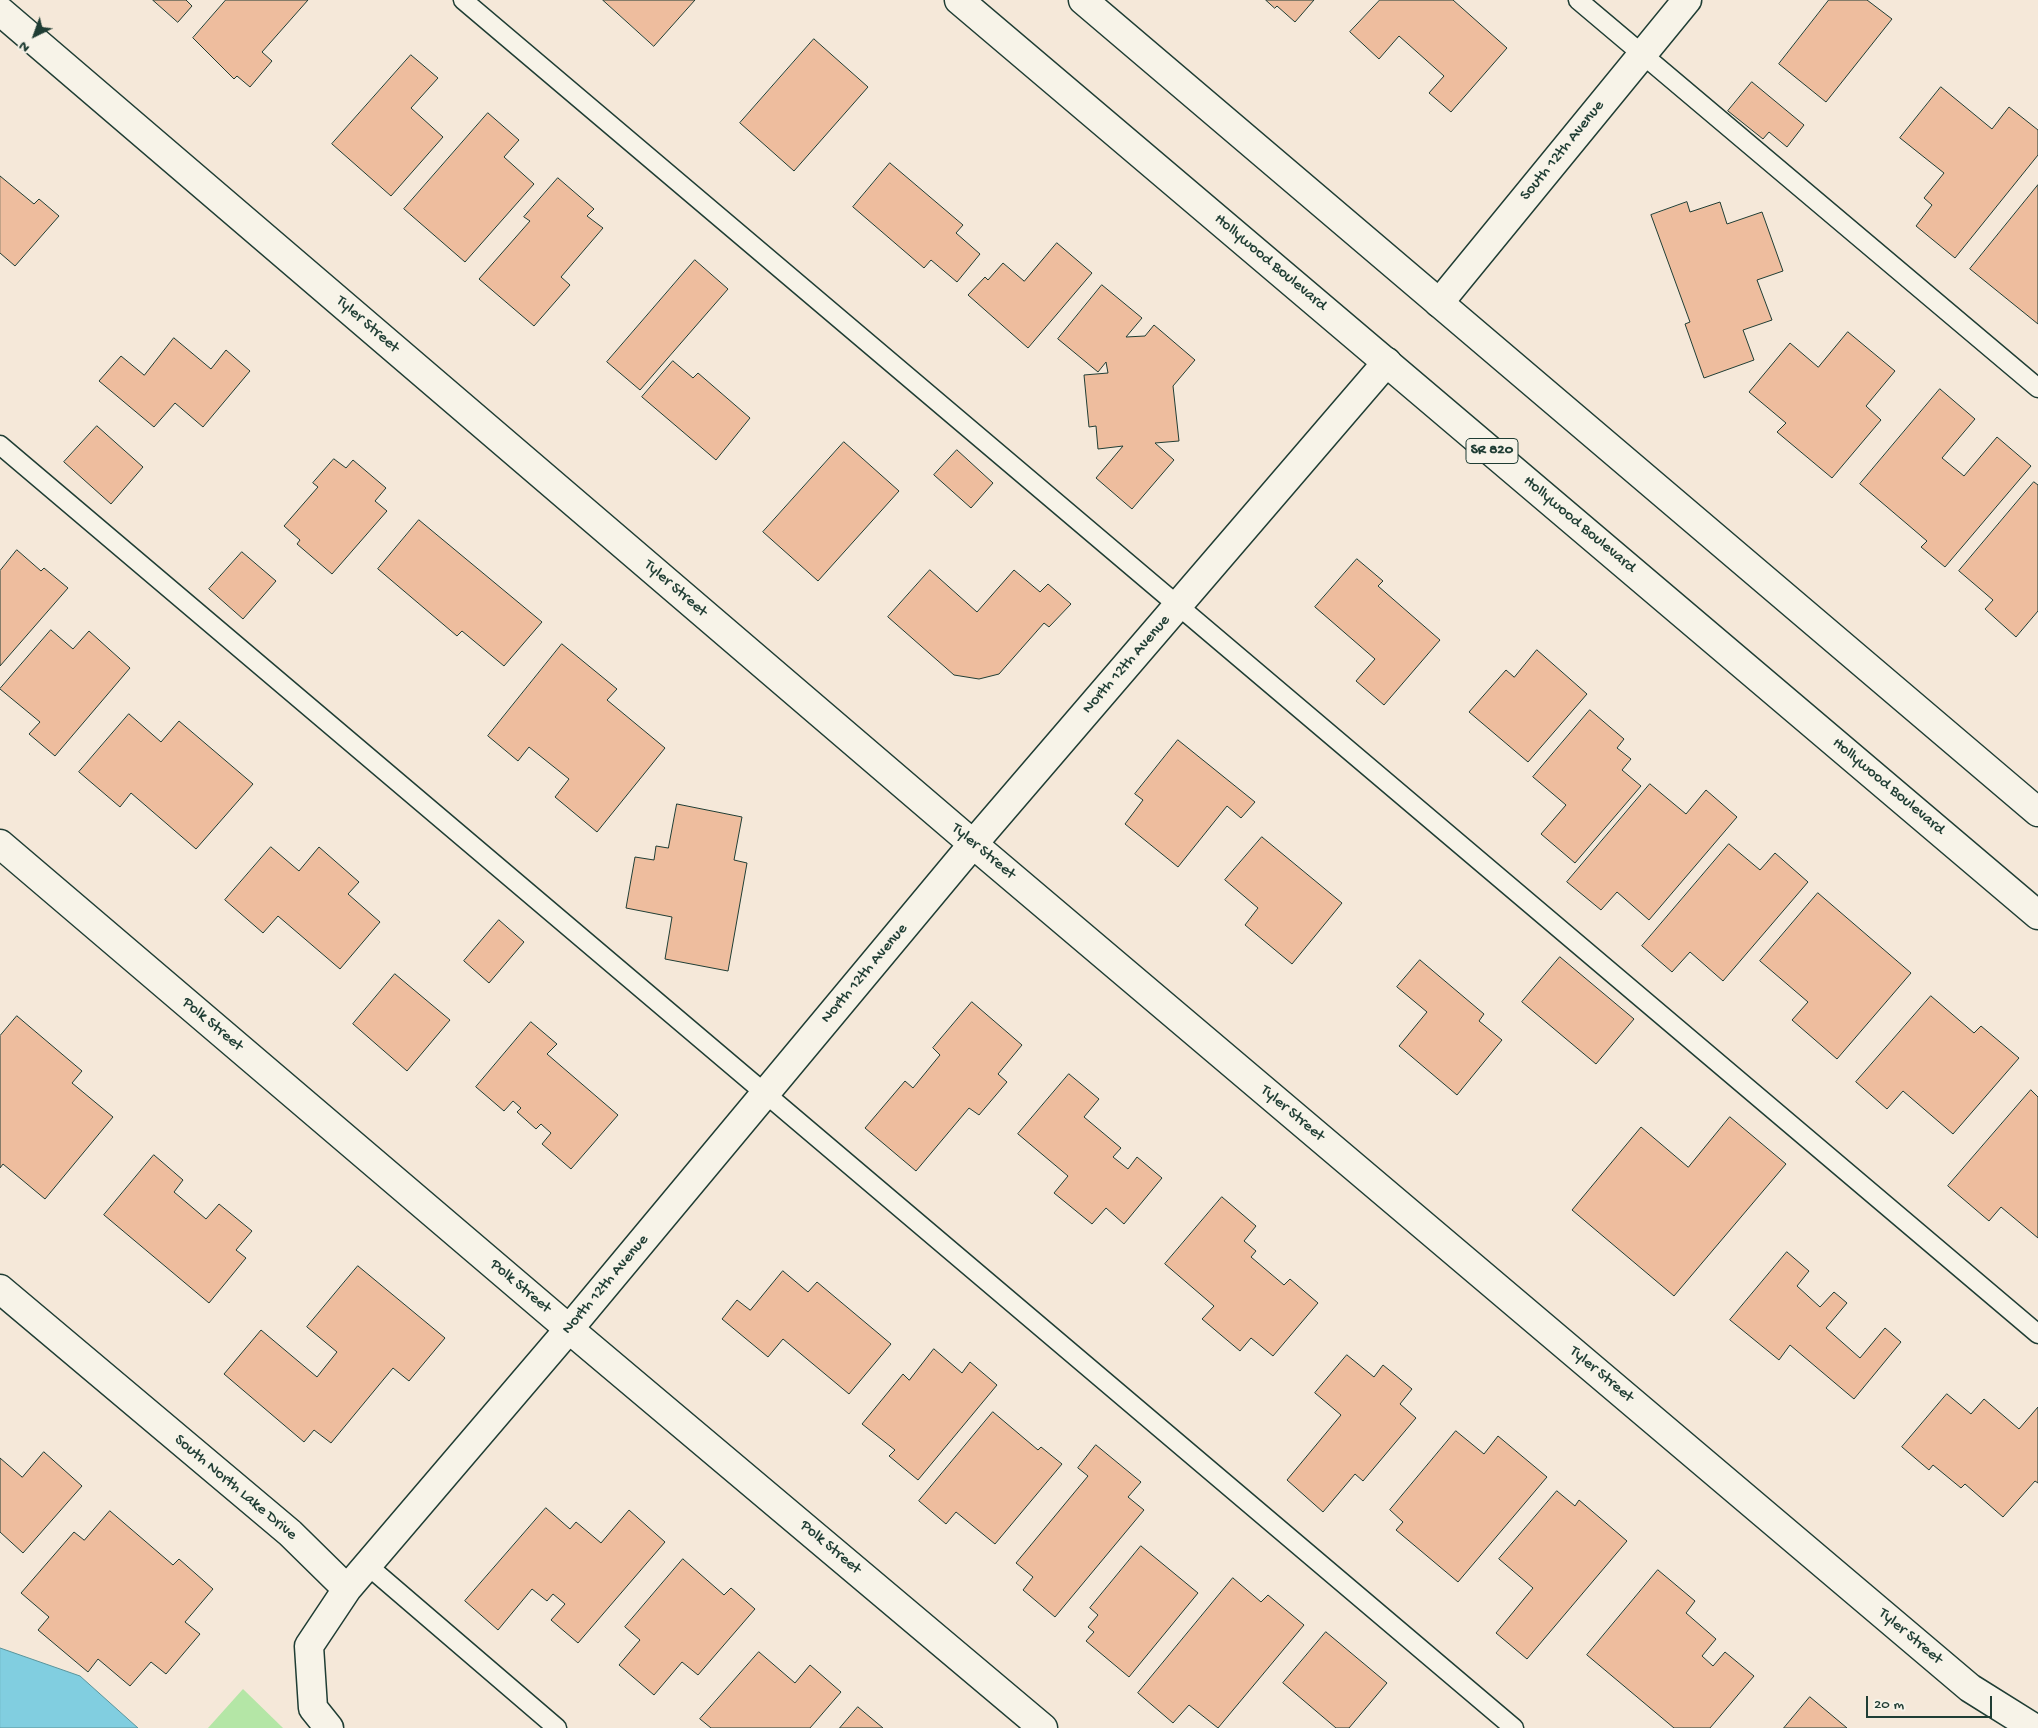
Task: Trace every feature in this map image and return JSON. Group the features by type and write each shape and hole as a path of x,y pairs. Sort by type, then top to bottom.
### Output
{"street":[{"name":"Hollywood Boulevard","path":"959,0 2038,915"},
{"path":"1083,0 2038,812"},
{"name":"South 12th Avenue","path":"1439,303 1687,0"},
{"name":"Tyler Street","path":"0,11 973,844 1970,1688 2034,1728"},
{"name":"North 12th Avenue","path":"347,1589 569,1329 973,844 1387,362"},
{"name":"Polk Street","path":"0,844 569,1329 1043,1728"},
{"name":"South North Lake Drive","path":"0,1289 290,1533 347,1589"},
{"path":"329,1728 313,1708 309,1646 347,1589"},
{"name":"Tyler Street","path":"1970,1688 2004,1728"}],"lane":[{"path":"463,0 2038,1334"},
{"path":"1578,0 2038,388"},
{"path":"0,445 1514,1728"},
{"path":"367,1565 557,1728"}],"green space":[{"path":"243,1689 283,1728 208,1728"}],"water":[{"path":"0,1648 80,1676 138,1728 0,1728"}],"building":[{"path":"153,0 186,0 192,6 178,22"},
{"path":"226,0 308,0 262,52 272,61 250,87 237,76 234,79 193,38"},
{"path":"603,0 695,0 654,46"},
{"path":"1266,0 1314,0 1295,22 1277,6 1275,8"},
{"path":"1380,0 1453,0 1507,48 1451,112 1429,93 1444,76 1399,36 1379,59 1350,32"},
{"path":"1829,0 1867,0 1892,19 1826,102 1779,64"},
{"path":"814,39 868,87 794,171 740,123"},
{"path":"411,55 438,78 411,108 443,137 391,196 332,144"},
{"path":"1752,82 1804,125 1787,147 1769,132 1763,139 1728,111"},
{"path":"1941,87 1992,129 2009,107 2038,130 2038,155 1955,258 1916,226 1932,205 1924,198 1944,173 1900,138"},
{"path":"488,113 519,140 504,157 534,184 465,262 404,209"},
{"path":"890,163 963,225 956,233 980,254 957,282 931,260 924,268 853,207"},
{"path":"0,176 34,204 39,199 59,216 15,266 0,253"},
{"path":"558,178 594,209 587,216 603,228 561,277 570,285 534,326 479,279 530,221 524,217"},
{"path":"2038,185 2038,324 1970,269"},
{"path":"1687,202 1690,212 1720,202 1727,224 1762,212 1783,271 1757,280 1772,320 1743,330 1754,360 1704,378 1685,324 1690,322 1651,215"},
{"path":"1057,243 1092,273 1028,348 968,295 985,277 988,280 1003,263 1024,281"},
{"path":"695,260 728,289 640,390 607,362"},
{"path":"1102,285 1142,318 1126,337 1145,336 1154,325 1195,360 1173,386 1179,441 1155,443 1174,460 1132,509 1096,478 1123,446 1098,449 1096,426 1089,427 1084,375 1108,373 1106,362 1098,372 1058,339"},
{"path":"1848,332 1895,371 1866,406 1881,420 1832,478 1777,432 1786,423 1749,392 1790,343 1818,367"},
{"path":"174,338 211,369 226,350 250,371 203,427 175,403 154,427 99,381 121,356 144,375"},
{"path":"673,361 693,378 698,373 750,418 716,460 642,397"},
{"path":"1940,389 1975,419 1942,458 1964,476 1997,437 2031,466 1945,567 1921,547 1927,541 1860,484"},
{"path":"97,426 143,467 111,504 64,462"},
{"path":"844,442 899,491 818,581 763,532"},
{"path":"957,450 993,483 971,508 934,475"},
{"path":"334,459 346,468 353,460 386,488 375,501 387,511 332,574 297,544 300,540 284,526 318,487 313,483"},
{"path":"2034,482 2038,485 2038,611 2016,637 1985,609 1993,600 1959,571"},
{"path":"419,520 542,622 504,666 462,631 457,636 378,569"},
{"path":"17,550 41,571 44,568 68,588 0,666 0,571"},
{"path":"242,552 276,581 243,619 209,589"},
{"path":"1357,559 1383,581 1378,586 1440,640 1384,705 1356,681 1375,659 1315,607"},
{"path":"930,570 977,612 1014,570 1040,592 1048,584 1071,604 1049,627 1044,623 999,674 979,679 954,675 888,617"},
{"path":"51,630 73,649 89,631 130,668 55,756 29,734 40,722 0,689"},
{"path":"562,644 617,689 607,700 665,748 597,832 555,797 569,779 529,747 518,761 488,736"},
{"path":"1537,650 1587,694 1528,762 1469,712 1506,670 1514,677"},
{"path":"1590,710 1624,739 1617,748 1631,759 1622,770 1641,786 1575,863 1541,834 1566,805 1533,777"},
{"path":"129,714 161,742 179,721 253,784 196,849 131,793 120,807 79,772"},
{"path":"1178,740 1255,802 1241,818 1227,806 1178,867 1125,824 1143,800 1135,794"},
{"path":"1650,784 1686,814 1706,790 1737,817 1649,920 1617,892 1601,910 1567,882"},
{"path":"677,804 742,817 734,860 747,863 728,971 665,959 672,917 626,908 635,857 654,860 656,846 668,848"},
{"path":"1262,837 1342,903 1292,964 1245,925 1258,908 1225,880"},
{"path":"1729,844 1760,870 1775,853 1808,882 1723,981 1690,952 1672,972 1642,946"},
{"path":"271,847 299,871 319,847 359,882 348,894 380,922 340,969 278,916 263,933 225,900"},
{"path":"1818,893 1911,973 1837,1059 1792,1020 1808,1002 1760,961"},
{"path":"499,920 524,942 489,983 464,961"},
{"path":"1560,957 1634,1019 1596,1064 1522,1002"},
{"path":"1420,960 1484,1014 1479,1021 1502,1040 1457,1095 1399,1046 1427,1012 1397,987"},
{"path":"395,974 450,1020 407,1071 353,1024"},
{"path":"1931,996 1974,1033 1981,1026 2019,1058 1953,1134 1903,1091 1887,1109 1856,1082"},
{"path":"972,1002 1022,1045 998,1074 1007,1082 979,1115 969,1108 916,1171 865,1128 905,1081 913,1088 940,1055 933,1048"},
{"path":"17,1016 82,1071 72,1083 113,1117 45,1199 3,1164 0,1168 0,1036"},
{"path":"531,1022 557,1044 547,1054 618,1115 571,1169 542,1144 551,1133 541,1124 536,1129 517,1112 521,1108 513,1101 504,1111 476,1087"},
{"path":"1069,1074 1099,1099 1084,1117 1121,1148 1113,1157 1128,1169 1137,1157 1162,1178 1124,1224 1106,1208 1092,1224 1054,1193 1068,1176 1018,1134"},
{"path":"2031,1090 2038,1097 2038,1238 2001,1207 1989,1221 1948,1186"},
{"path":"1730,1117 1786,1164 1674,1296 1572,1210 1641,1127 1688,1167"},
{"path":"154,1155 183,1180 174,1192 206,1219 219,1204 252,1231 236,1250 246,1258 209,1303 104,1215"},
{"path":"1222,1197 1256,1226 1244,1241 1256,1251 1251,1257 1284,1285 1290,1279 1318,1303 1273,1356 1251,1338 1240,1351 1202,1319 1214,1306 1165,1264"},
{"path":"1787,1252 1809,1271 1797,1286 1820,1307 1834,1292 1847,1303 1826,1328 1860,1358 1885,1328 1901,1342 1854,1399 1790,1345 1779,1360 1730,1320"},
{"path":"358,1266 445,1338 409,1381 393,1368 331,1443 314,1430 304,1442 224,1374 261,1330 317,1377 337,1352 307,1327"},
{"path":"783,1271 808,1292 817,1282 891,1344 849,1394 783,1339 768,1357 722,1319 737,1300 750,1310"},
{"path":"934,1349 962,1373 970,1362 997,1385 918,1480 889,1456 895,1450 862,1424 903,1374 909,1380"},
{"path":"1347,1355 1374,1377 1383,1365 1412,1389 1400,1404 1416,1418 1363,1481 1355,1474 1323,1512 1287,1480 1341,1415 1315,1393"},
{"path":"1947,1394 1971,1414 1984,1399 2019,1429 2038,1407 2038,1483 2035,1481 2003,1517 1965,1484 1961,1488 1933,1465 1929,1470 1902,1447"},
{"path":"993,1412 1038,1450 1041,1447 1062,1464 995,1544 956,1512 946,1524 919,1501"},
{"path":"1456,1431 1484,1454 1498,1436 1547,1477 1458,1582 1396,1530 1403,1522 1390,1510"},
{"path":"1096,1445 1141,1482 1128,1497 1144,1510 1055,1617 1023,1590 1033,1577 1016,1563 1088,1476 1078,1468"},
{"path":"44,1452 82,1486 23,1553 0,1532 0,1458 22,1477"},
{"path":"1557,1491 1575,1506 1579,1500 1627,1541 1527,1659 1496,1633 1533,1588 1499,1559"},
{"path":"546,1508 570,1529 576,1522 601,1543 629,1510 665,1542 578,1643 551,1620 565,1604 553,1594 547,1601 532,1589 498,1630 465,1601"},
{"path":"110,1511 173,1565 179,1559 213,1589 185,1622 200,1634 166,1674 151,1662 130,1686 98,1659 88,1672 38,1630 49,1617 21,1593 74,1532 84,1540"},
{"path":"1141,1546 1198,1593 1129,1677 1086,1641 1094,1632 1088,1627 1098,1615 1090,1608"},
{"path":"683,1559 724,1595 731,1588 755,1609 698,1675 682,1662 654,1695 619,1665 640,1640 625,1627"},
{"path":"1658,1570 1695,1601 1686,1613 1716,1639 1702,1656 1713,1666 1725,1652 1754,1676 1710,1728 1674,1728 1587,1655"},
{"path":"1233,1578 1261,1602 1268,1595 1304,1625 1218,1728 1189,1705 1173,1723 1138,1693"},
{"path":"1326,1632 1387,1683 1349,1728 1336,1728 1283,1683"},
{"path":"759,1652 795,1683 810,1665 841,1692 810,1728 711,1728 700,1719"},
{"path":"1810,1697 1847,1728 1784,1728"},
{"path":"858,1707 883,1728 840,1728"}]}
